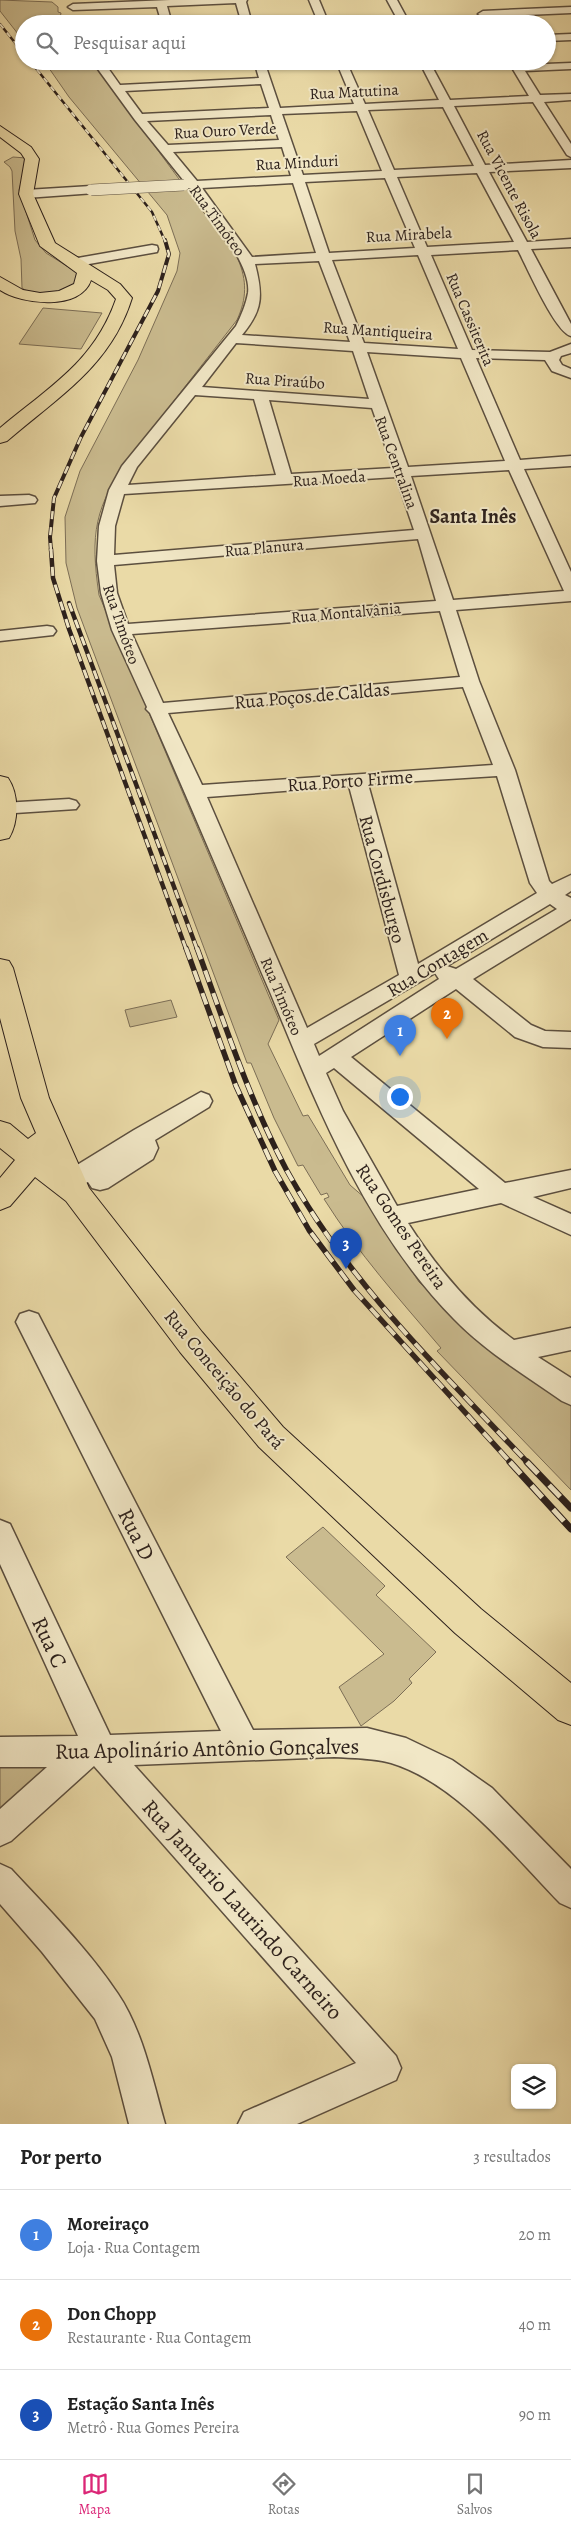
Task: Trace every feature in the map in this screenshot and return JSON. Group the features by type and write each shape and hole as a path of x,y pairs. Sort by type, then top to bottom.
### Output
{"main road":[{"path":"0,130 26,150 32,160 26,194 48,246 114,287 124,298 113,331 93,358 66,384 0,437"},
{"path":"13,141 10,148 3,153 19,155 32,160"},
{"path":"0,282 8,289 24,296 58,296 69,293 81,286 84,274 77,265"},
{"path":"0,783 5,800 2,820"},
{"name":"Rua Conceição do Pará","path":"0,968 35,1098 48,1131 75,1187 191,1342 271,1437 368,1530 515,1662 571,1707"},
{"path":"5,1193 32,1158 48,1131"},
{"path":"0,1132 32,1158 75,1187"},
{"path":"5,1193 36,1185 75,1187"},
{"path":"515,1662 571,1684"}],"street":[{"path":"66,15 76,3 161,4 241,0 245,15"},
{"path":"314,0 320,15"},
{"path":"392,0 400,15"},
{"path":"161,4 164,15"},
{"path":"483,15 480,11 571,10"},
{"path":"556,38 571,37"},
{"path":"556,66 571,66"},
{"name":"Rua Timóteo","path":"104,70 188,184 248,261 254,280 254,296 246,320 130,466 117,490 107,526 105,561 109,594 121,630 194,792 314,1070"},
{"name":"Rua Centralina","path":"262,70 274,111 288,143 324,257 358,346 424,534 444,604 470,681 505,770 540,883 550,894 571,909"},
{"name":"Rua Cassiterita","path":"345,70 515,466 571,590"},
{"name":"Rua Vicente Risola","path":"429,70 568,328 570,348"},
{"path":"518,70 571,153"},
{"path":"118,88 265,81"},
{"name":"Rua Matutina","path":"139,118 571,97"},
{"name":"Rua Ouro Verde","path":"164,149 288,143"},
{"name":"Rua Minduri","path":"26,194 571,164"},
{"name":"Rua Mirabela","path":"248,261 571,243"},
{"path":"77,265 152,249"},
{"name":"Rua Mantiqueira","path":"232,339 553,360 557,368 571,374"},
{"path":"553,360 562,350 570,348"},
{"name":"Rua Piraúbo","path":"190,390 377,404"},
{"path":"260,395 285,481"},
{"name":"Rua Moeda","path":"117,490 285,481 571,461"},
{"path":"0,502 29,500"},
{"name":"Rua Planura","path":"105,561 424,534"},
{"name":"Rua Montalvânia","path":"121,630 444,604 571,596"},
{"path":"0,636 47,631"},
{"name":"Rua Poços de Caldas","path":"155,709 470,681"},
{"name":"Rua Porto Firme","path":"194,792 505,770"},
{"name":"Rua Cordisburgo","path":"357,779 410,978"},
{"path":"2,820 69,805"},
{"name":"Rua Contagem","path":"301,1041 571,882"},
{"name":"Rua Contagem","path":"314,1070 454,980 571,909"},
{"path":"434,964 454,980 465,984 523,1031 543,1039 571,1040"},
{"path":"335,1057 499,1192 571,1224"},
{"name":"Rua Gomes Pereira","path":"314,1070 331,1111 353,1153 422,1263 462,1312 512,1351 571,1392"},
{"path":"75,1187 145,1153 142,1136 201,1101"},
{"path":"392,1217 499,1192 571,1178"},
{"name":"Rua D","path":"29,1322 245,1746"},
{"path":"512,1351 571,1339"},
{"name":"Rua C","path":"0,1533 94,1751"},
{"name":"Rua Apolinário Antônio Gonçalves","path":"0,1752 94,1751 334,1742 367,1743 395,1749 440,1772 481,1799 571,1892"},
{"path":"0,1830 94,1751"},
{"name":"Rua Januario Laurindo Carneiro","path":"94,1751 384,2068 256,2124"},
{"path":"0,1880 54,1940 107,2007 129,2055 147,2124"}],"shaded area":[{"path":"0,0 52,2 58,7 58,12 61,13 61,15 15,15 15,30 0,11"},
{"path":"50,70 99,70 238,259 245,290 243,304 237,320 131,456 109,491 102,506 95,538 96,574 99,595 279,1020 268,1044 303,1116 308,1115 350,1185 365,1198 419,1282 471,1332 571,1403 571,1490 437,1351 441,1348 380,1276 337,1219 324,1199 329,1197 327,1193 321,1195 303,1165 298,1166 274,1118 251,1063 247,1063 77,608 66,563 65,517 80,471 138,360 177,271 180,253 167,215 69,97"},
{"path":"13,157 26,158 27,162 19,190 35,240 46,253 78,273 74,286 41,294 22,288 21,259 15,231 12,171 4,162"},
{"path":"43,308 102,313 81,349 19,344"},
{"path":"171,1000 177,1017 130,1027 125,1010"},
{"path":"323,1527 385,1586 376,1595 436,1652 409,1679 412,1683 394,1701 361,1726 339,1687 384,1654 286,1557"},
{"path":"68,1758 0,1813 0,1767"}],"railway":[{"path":"0,24 15,43"},
{"path":"37,70 152,212 165,241"},
{"path":"51,551 50,537 54,498 81,437 158,291 169,254 165,240"},
{"path":"51,549 53,578 69,629 186,949"},
{"path":"69,603 197,949"},
{"path":"186,948 236,1086 275,1171 309,1230 354,1290 511,1463"},
{"path":"197,948 260,1115 286,1169 310,1210 337,1249 397,1324 528,1463"},
{"path":"510,1462 571,1529"},
{"path":"527,1462 571,1508"}],"place":[{"name":"Don Chopp","path":"447,1039"},
{"name":"Moreiraço","path":"400,1056"},
{"name":"Estação Santa Inês","path":"346,1269"}],"district":[{"name":"Santa Inês","path":"473,516"}]}
